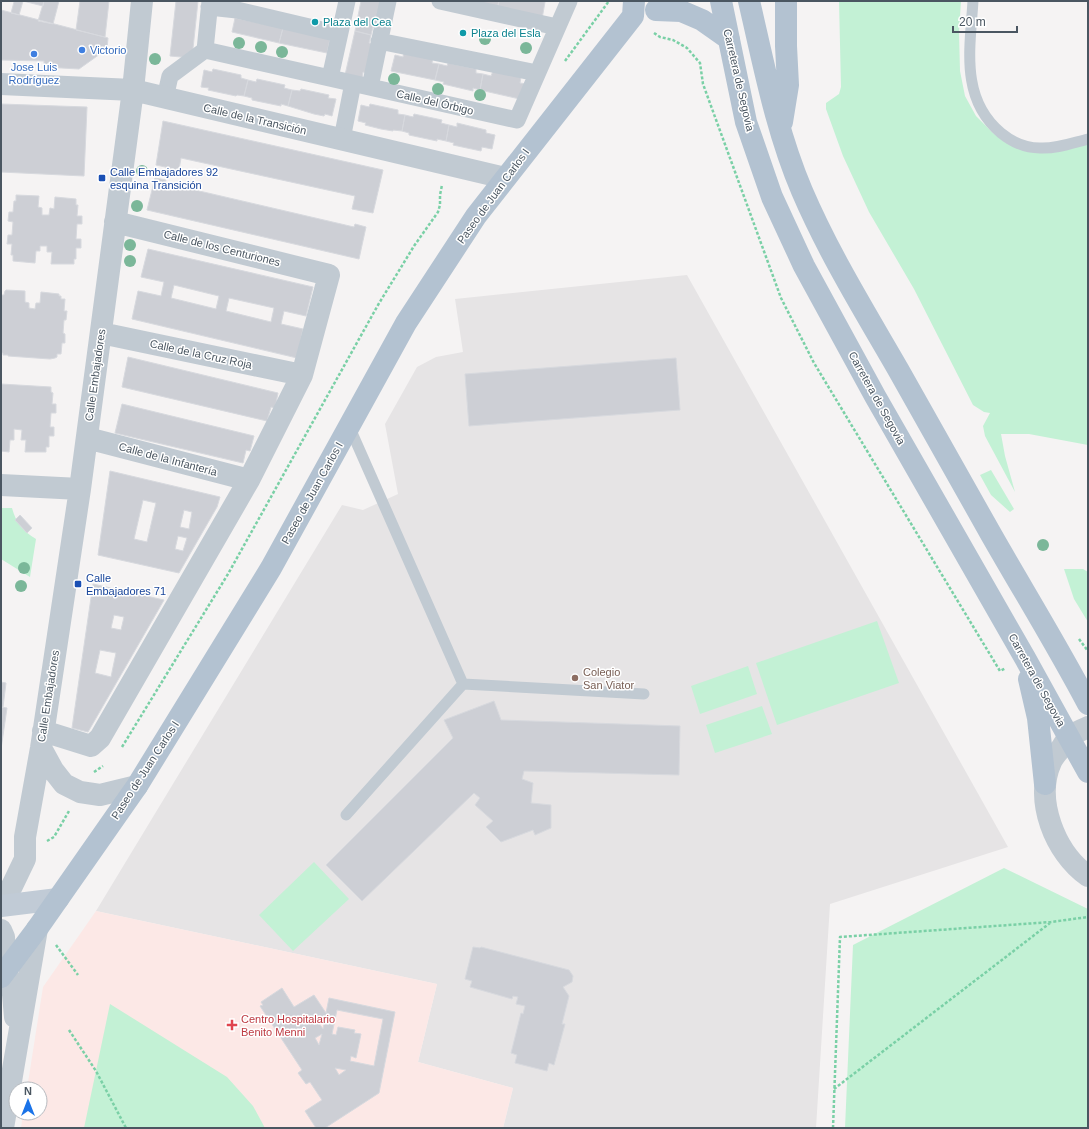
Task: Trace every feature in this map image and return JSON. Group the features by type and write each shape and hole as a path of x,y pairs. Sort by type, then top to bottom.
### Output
{"main road":[{"name":"Carretera de Segovia","path":"721,1 746,122 772,197 804,266 875,396 1025,658 1088,772"},
{"path":"749,1 780,131 802,190 830,251 993,538 1062,655 1088,704"},
{"path":"780,131 788,85 786,1"},
{"name":"Paseo de Juan Carlos I","path":"4,974 137,786 271,568 406,323 476,216 634,9 666,6 702,20 729,39"},
{"path":"1025,658 1038,718 1045,784"},
{"path":"1,906 58,899"}],"street":[{"name":"Calle Embajadores","path":"1,901 12,886 25,860 25,837 42,739 87,438 133,90 142,1"},
{"path":"330,78 347,1"},
{"path":"370,87 388,1"},
{"path":"440,1 557,27"},
{"path":"379,41 537,73 569,1"},
{"path":"165,98 170,76 205,50 209,4 339,34"},
{"name":"Calle del Órbigo","path":"205,50 517,120 537,73"},
{"path":"342,139 353,83"},
{"name":"Calle de la Transición","path":"1,84 133,90 505,178"},
{"name":"Calle de los Centuriones","path":"115,222 329,275 302,375"},
{"name":"Calle de la Cruz Roja","path":"101,333 302,375"},
{"path":"42,739 90,746 100,738 249,480 302,375"},
{"name":"Calle de la Infantería","path":"87,438 249,480"},
{"path":"1,485 80,489"},
{"path":"1088,727 1069,737 1051,761 1045,784 1050,822 1061,846 1081,871 1088,876"},
{"name":"Calle Embajadores","path":"42,739 53,770 64,784 80,792 100,796 137,786"},
{"path":"4,1128 38,927"},
{"path":"1,930 4,937 4,974 13,994 17,1046"}],"lane":[{"path":"973,1 969,58 970,74 978,104 991,125 1003,135 1018,144 1031,147 1049,148 1088,139"},
{"path":"349,426 463,684"},
{"path":"463,684 644,694"},
{"path":"346,815 463,684"}],"path":[{"path":"564,62 609,1"},
{"path":"118,752 122,748 228,574 378,305 414,246 438,212 442,185 468,169"},
{"path":"25,837 48,841 54,837 92,773 105,765"},
{"path":"833,1128 840,937 1051,922 1088,917"},
{"path":"834,1090 1051,922"},
{"path":"38,927 78,975"},
{"path":"69,1030 96,1071 126,1128"}],"shaded area":[{"name":"Colegio San Viator","path":"687,275 1008,847 830,904 816,1128 503,1128 513,1088 418,1062 437,984 96,911 342,505 363,510 398,494 385,424 417,367 436,357 463,352 455,299"},
{"name":"Centro Hospitalario Benito Menni","path":"96,911 437,984 418,1062 513,1088 503,1128 21,1128 22,1121 48,1121 48,1081 28,1081 43,987"}],"green space":[{"path":"839,1 961,1 959,32 960,71 965,96 976,116 993,133 1006,143 1088,144 1088,445 1029,434 1001,434 1005,456 1015,492 985,436 983,426 990,413 984,412 973,405 914,289 869,212 843,156 826,109 826,103 839,94 841,87"},
{"path":"991,470 1014,509 1010,512 991,495 980,475"},
{"path":"1,508 12,508 21,526 27,533 36,539 30,577 1,559"},
{"path":"1064,569 1083,569 1088,572 1088,622 1074,599"},
{"path":"877,621 899,683 777,725 756,663"},
{"path":"748,666 757,694 700,714 691,686"},
{"path":"762,706 772,734 715,753 706,725"},
{"path":"314,862 349,899 293,951 259,915"},
{"path":"1004,868 1088,909 1088,1128 845,1128 853,945"},
{"path":"110,1004 227,1077 253,1106 265,1128 84,1128"}],"building":[{"path":"13,1 23,1 19,15 11,13"},
{"path":"23,1 44,1 43,6"},
{"path":"44,1 59,1 53,24 38,21"},
{"path":"80,1 109,1 105,37 76,30"},
{"path":"176,1 198,1 192,58 170,56"},
{"path":"361,1 384,1 378,29 373,27 371,35 355,31"},
{"path":"461,1 499,1 497,9"},
{"path":"499,1 545,2 542,19 497,9"},
{"path":"1,10 108,38 107,49 79,69 44,67 44,61 1,60"},
{"path":"235,18 283,28 279,43 232,32"},
{"path":"283,28 330,39 327,53 279,43"},
{"path":"355,31 371,35 369,43 375,44 368,73 363,72 362,79 345,75"},
{"path":"404,51 433,57 432,63 439,64 435,80 391,71 395,55 403,57"},
{"path":"448,63 476,69 476,73 483,74 480,90 473,88 473,91 443,84 444,82 435,80 439,64 447,66"},
{"path":"213,69 241,75 241,78 248,80 244,96 236,96 201,87 204,70 212,72"},
{"path":"493,71 521,77 520,83 527,84 524,100 480,90 483,74 491,76"},
{"path":"257,79 285,85 284,88 292,90 288,106 252,100 252,98 244,96 248,80 256,82"},
{"path":"301,89 329,95 328,98 336,99 332,116 325,114 324,116 314,114 288,106 292,90 300,91"},
{"path":"1,104 87,107 84,176 1,172"},
{"path":"370,104 398,110 398,114 405,115 402,131 381,129 365,125 366,123 358,121 361,105 369,107"},
{"path":"414,114 442,120 441,123 449,125 446,141 437,139 437,141 409,135 409,133 402,131 405,115 413,117"},
{"path":"163,121 383,170 373,213 352,209 355,196 181,158 179,170 156,165"},
{"path":"457,123 486,130 486,133 495,135 492,149 482,147 481,151 453,145 454,143 446,141 449,125 457,127"},
{"path":"155,178 166,180 165,183 354,227 355,224 366,227 359,259 147,210"},
{"path":"16,195 39,196 38,207 42,208 42,215 49,215 50,208 54,209 55,197 76,199 76,205 78,205 77,216 82,216 82,224 77,224 76,239 81,239 81,248 76,248 76,259 74,259 74,264 51,264 52,252 47,252 47,246 40,246 40,251 36,251 35,263 13,261 13,255 11,255 12,244 7,244 8,235 12,235 13,222 8,221 9,212 13,212"},
{"path":"148,249 313,287 306,316 284,311 281,324 303,329 297,358 132,319 138,291 161,296 164,282 141,277","holes":["174,285 219,296 216,309 171,298","229,298 274,308 271,322 226,311"]},
{"path":"6,290 25,291 25,302 29,303 29,308 35,309 36,303 40,303 41,292 59,294 61,299 65,299 64,311 67,311 66,320 64,320 63,333 65,334 65,343 62,343 61,354 57,354 57,357 50,359 8,356 1,353 1,295 4,295"},
{"path":"128,357 278,393 275,408 271,407 267,421 122,387"},
{"path":"676,358 680,410 469,426 465,374"},
{"path":"1,384 51,387 51,392 53,393 52,404 56,404 56,413 51,413 50,427 54,427 54,436 49,436 49,447 46,447 46,452 25,452 26,440 21,440 22,430 14,429 14,440 10,440 9,452 1,451"},
{"path":"122,404 254,436 250,451 246,450 243,463 115,433"},
{"path":"110,471 220,497 217,507 179,573 98,555","holes":["143,500 156,503 147,542 134,539","184,510 192,512 189,529 180,527","178,536 187,538 183,551 175,549"]},
{"path":"20,515 32,528 27,533 15,520"},
{"path":"93,584 164,600 88,732 72,728","holes":["114,615 124,617 121,630 111,628","100,650 116,653 111,677 95,673"]},
{"path":"1,682 6,683 3,707 1,707"},
{"path":"494,701 501,720 680,726 679,775 524,771 522,779 533,783 531,803 551,805 551,828 535,835 533,830 501,842 486,827 493,821 475,805 480,798 474,793 362,901 326,865 453,738 444,720"},
{"path":"1,707 7,708 1,749"},
{"path":"473,947 481,947 569,970 573,976 572,982 563,987 569,996 562,1024 565,1024 554,1065 549,1063 547,1071 515,1063 517,1055 511,1053 521,1013 523,1014 525,1006 516,1004 518,997 513,996 512,999 470,987 472,981 465,979"},
{"path":"282,988 294,1007 314,995 326,1013 329,998 395,1012 379,1093 325,1128 316,1128 305,1111 322,1100 310,1082 306,1084 298,1073 302,1070 260,1006 263,1005 261,1002","holes":["337,1010 383,1019 374,1066 350,1061 351,1056 356,1058 361,1034 354,1033 355,1030 338,1027 336,1035 332,1034","325,1018 323,1029 318,1022","322,1034 319,1045 315,1038","335,1068 346,1070 339,1075"]}],"place":[{"name":"Plaza del Cea","path":"315,22"},
{"name":"Plaza del Esla","path":"463,33"},
{"name":"Victorio","path":"82,50"},
{"name":"Jose Luis Rodríguez","path":"34,54"},
{"name":"Calle Embajadores 92 esquina Transición","path":"102,178"},
{"name":"Calle Embajadores 71","path":"78,584"},
{"name":"Colegio San Viator","path":"575,678"},
{"name":"Centro Hospitalario Benito Menni","path":"232,1025"}]}
